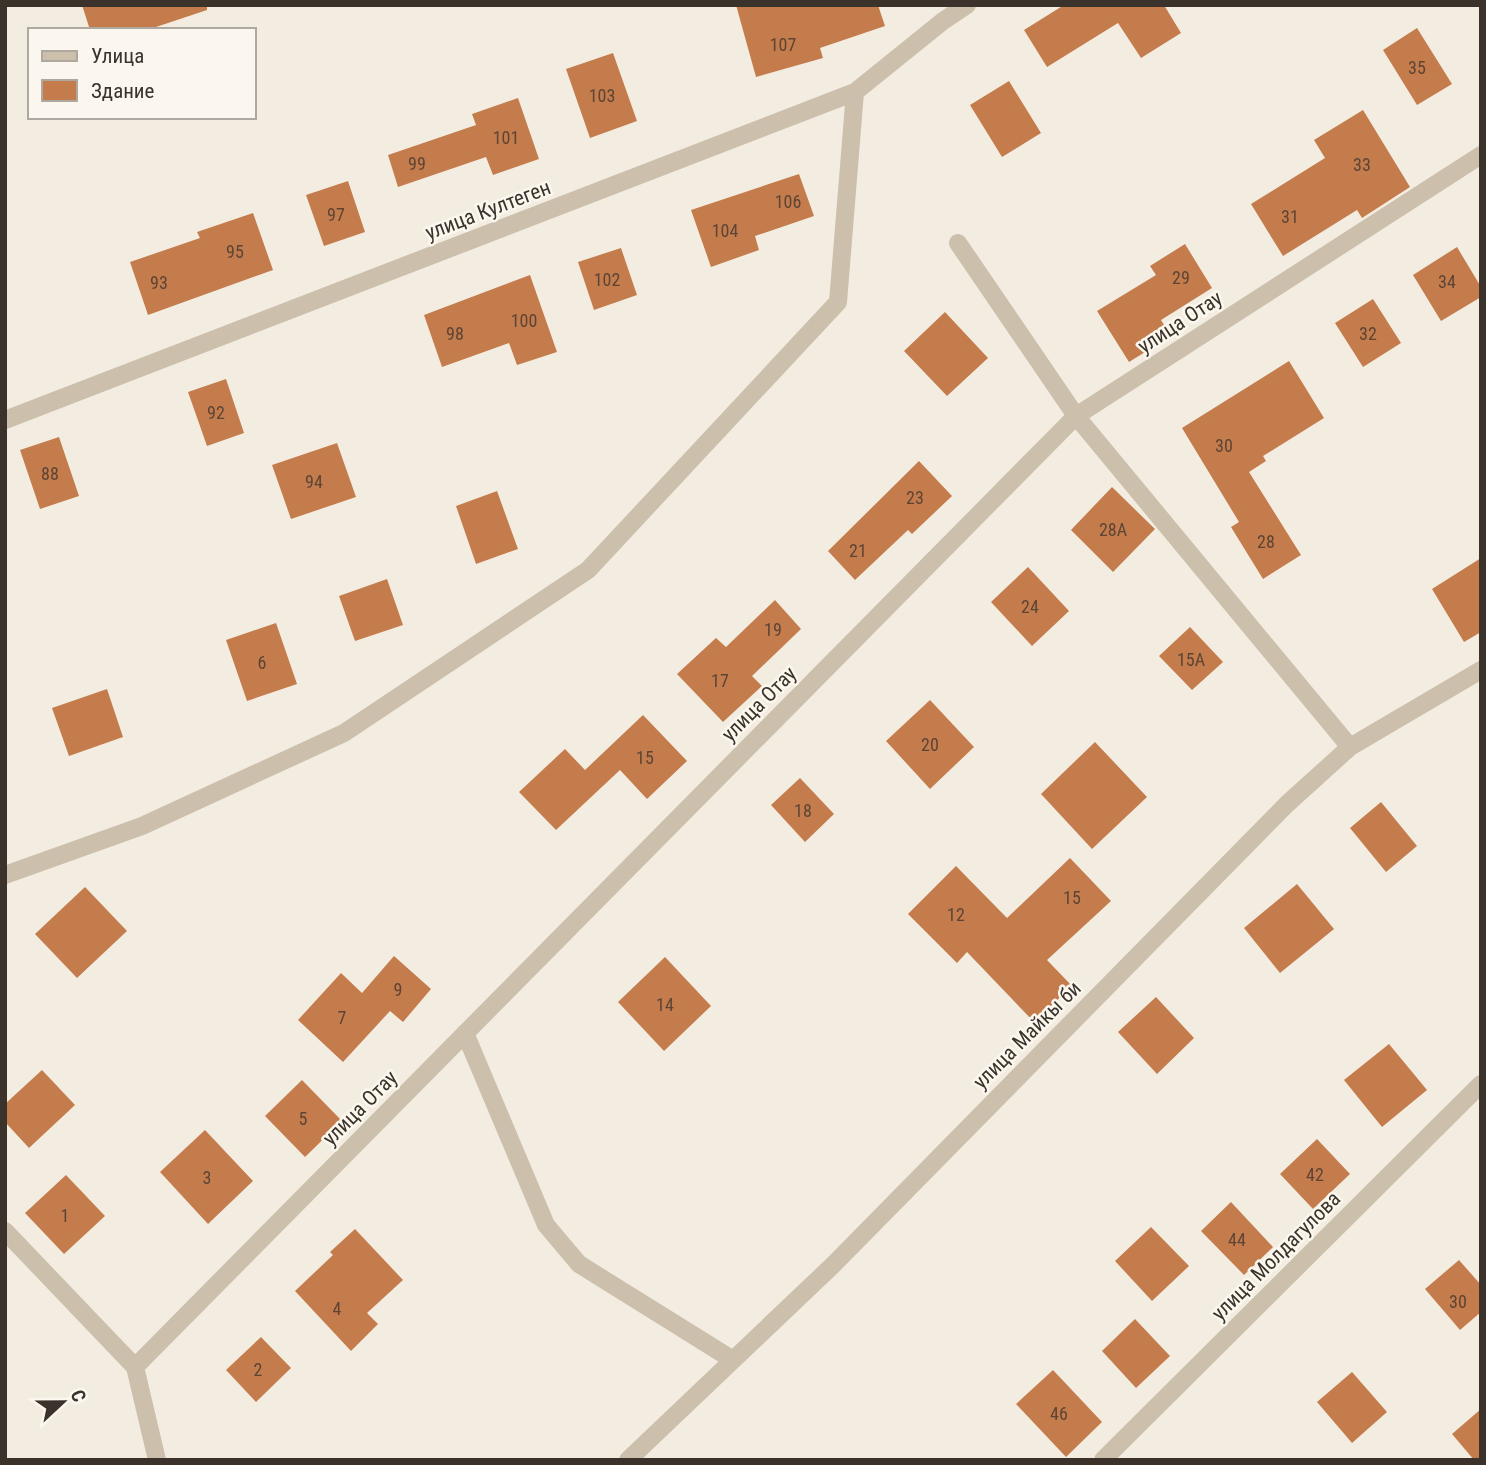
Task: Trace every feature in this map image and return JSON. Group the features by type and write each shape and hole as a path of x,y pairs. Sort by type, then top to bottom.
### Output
{"street":[{"name":"улица Култеген","path":"5,420 855,92 943,13 967,5"},
{"path":"5,875 142,826 344,733 588,570 838,302 855,92"},
{"name":"улица Отау","path":"135,1367 1076,416 1481,155"},
{"path":"958,243 1076,416 1350,747"},
{"name":"улица Майкы би","path":"628,1460 833,1265 1287,804 1350,747 1481,670"},
{"path":"466,1033 546,1225 579,1264 733,1360"},
{"name":"улица Молдагулова","path":"1103,1460 1481,1084"},
{"path":"5,1231 135,1367 157,1460"}],"building":[{"path":"82,5 207,5 207,10 153,28 89,28"},
{"path":"736,5 878,5 885,26 820,48 823,58 756,77"},
{"path":"1064,5 1164,5 1181,33 1141,58 1118,23 1047,67 1024,30"},
{"path":"1417,28 1452,84 1417,105 1383,50"},
{"path":"613,53 637,121 590,138 566,69"},
{"path":"1009,81 1041,133 1002,157 970,105"},
{"path":"518,98 539,159 493,175 486,157 398,187 388,155 476,125 472,114"},
{"path":"1363,110 1410,187 1362,218 1357,210 1283,256 1251,204 1325,158 1314,140"},
{"path":"799,174 814,216 755,236 759,250 711,267 691,210"},
{"path":"348,181 365,232 324,246 306,195"},
{"path":"253,213 273,270 148,315 130,262 200,238 197,232"},
{"path":"1185,244 1212,288 1161,320 1171,336 1129,362 1097,311 1156,275 1150,266"},
{"path":"1457,247 1481,287 1481,297 1441,321 1413,275"},
{"path":"621,248 637,295 594,310 578,262"},
{"path":"530,275 557,352 517,365 509,343 442,367 424,315"},
{"path":"1373,299 1401,343 1363,367 1335,323"},
{"path":"945,312 988,358 947,396 904,351"},
{"path":"1289,361 1324,418 1263,456 1266,461 1249,472 1301,555 1263,579 1231,527 1239,522 1182,428"},
{"path":"226,379 244,433 207,446 188,392"},
{"path":"59,437 79,496 40,509 20,450"},
{"path":"337,443 356,497 291,519 272,465"},
{"path":"919,461 952,496 912,534 908,530 855,580 828,551"},
{"path":"1112,487 1155,529 1113,572 1071,530"},
{"path":"497,491 518,549 476,564 456,506"},
{"path":"1481,558 1481,632 1464,642 1432,589"},
{"path":"1028,567 1069,611 1032,646 991,602"},
{"path":"387,579 403,625 355,641 339,596"},
{"path":"775,600 801,629 752,676 762,686 723,722 677,674 716,638 726,647"},
{"path":"276,623 297,684 247,701 226,640"},
{"path":"1190,627 1223,662 1192,690 1159,656"},
{"path":"107,689 123,737 69,756 52,708"},
{"path":"930,700 974,747 930,789 886,741"},
{"path":"643,715 687,761 647,799 620,770 556,830 519,792 565,749 585,770"},
{"path":"1095,742 1147,797 1092,849 1041,794"},
{"path":"800,778 834,814 805,842 771,805"},
{"path":"1381,802 1417,846 1386,872 1350,828"},
{"path":"1070,858 1111,901 1047,960 1072,986 1034,1022 967,952 957,963 908,914 956,866 1007,918"},
{"path":"1297,884 1334,929 1280,973 1244,928"},
{"path":"85,887 127,931 77,978 35,934"},
{"path":"394,956 431,989 403,1022 390,1011 343,1062 298,1020 341,973 362,993"},
{"path":"665,957 711,1006 664,1051 618,1002"},
{"path":"1156,997 1194,1038 1157,1074 1118,1032"},
{"path":"1389,1044 1427,1090 1382,1127 1344,1080"},
{"path":"42,1070 75,1105 29,1148 5,1122 5,1104"},
{"path":"302,1080 342,1121 305,1157 265,1116"},
{"path":"205,1130 253,1181 208,1224 160,1172"},
{"path":"1317,1139 1350,1174 1313,1209 1280,1174"},
{"path":"66,1175 105,1216 64,1254 25,1213"},
{"path":"1231,1202 1273,1247 1244,1275 1201,1231"},
{"path":"1151,1227 1189,1266 1152,1301 1115,1261"},
{"path":"355,1229 403,1280 367,1313 378,1324 351,1351 295,1291 333,1255 330,1252"},
{"path":"1459,1260 1481,1285 1481,1312 1460,1330 1425,1289"},
{"path":"1135,1319 1170,1356 1136,1388 1102,1351"},
{"path":"261,1337 291,1368 256,1402 226,1370"},
{"path":"1053,1370 1102,1422 1066,1457 1016,1404"},
{"path":"1352,1372 1387,1412 1352,1443 1317,1402"},
{"path":"1481,1409 1481,1460 1474,1460 1452,1434"}]}
